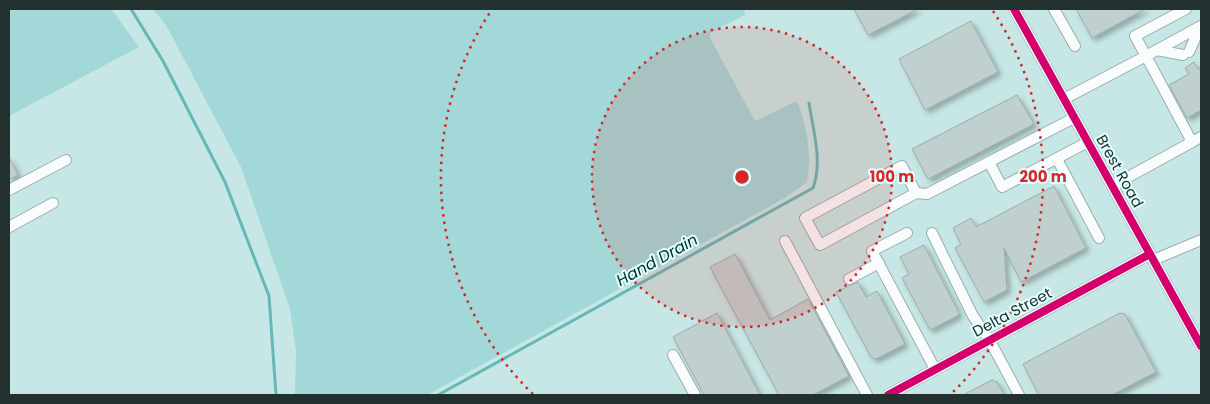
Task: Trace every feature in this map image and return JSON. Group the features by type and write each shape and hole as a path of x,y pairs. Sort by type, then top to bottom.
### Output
{"street":[{"name":"Brest Road","path":"1014,9 1201,346"},
{"path":"1054,9 1075,46"},
{"path":"1112,186 1197,140 1135,36 1186,9"},
{"path":"1064,99 1201,27"},
{"path":"1157,50 1186,53 1201,27"},
{"path":"916,193 902,166 806,218 820,244 916,193 927,194 1074,118"},
{"path":"989,162 1002,187 1088,142"},
{"path":"1057,159 1099,238"},
{"path":"9,190 66,160"},
{"path":"9,227 53,203"},
{"path":"907,233 872,252 935,369"},
{"path":"932,233 974,316 990,338 1019,395"},
{"name":"Delta Street","path":"888,395 990,338 1152,257 1201,240"},
{"path":"785,241 868,395"},
{"path":"849,279 879,264"},
{"path":"674,355 695,395"}],"shaded area":[{"path":"9,9 1201,9 1201,395 9,395"},
{"path":"9,9 111,9 139,47 9,116"},
{"path":"153,9 744,9 745,15 710,33 710,38 755,121 797,101 808,141 807,182 783,199 427,395 295,395 296,351 290,309 241,167 166,25"}],"building":[{"path":"854,9 918,9 868,35"},
{"path":"1076,9 1145,9 1092,38"},
{"path":"971,21 998,72 925,110 899,59"},
{"path":"1194,62 1198,69 1201,68 1201,110 1187,118 1169,85 1189,74 1185,68"},
{"path":"1017,95 1034,124 928,179 912,149"},
{"path":"9,157 18,175 9,180"},
{"path":"1054,186 1086,248 1021,282 1004,248 1007,290 984,302 955,248 961,244 953,228 971,218 976,227"},
{"path":"924,245 959,313 957,316 930,330 902,278 909,274 900,257"},
{"path":"735,254 770,320 808,299 849,376 813,395 779,395 710,267"},
{"path":"858,282 866,297 877,291 905,344 876,359 871,357 836,292"},
{"path":"717,313 760,395 704,395 673,337"},
{"path":"1120,313 1125,314 1156,372 1112,395 1039,395 1023,364"},
{"path":"992,380 997,382 1004,395 963,395"}],"waterway":[{"path":"131,9 163,61 225,182 269,296 276,395"},
{"name":"Hand Drain","path":"438,395 813,188 816,178 817,157 809,103"}],"cycle path":[{"path":"1014,9 1201,346"},
{"path":"888,395 1150,254"}]}
